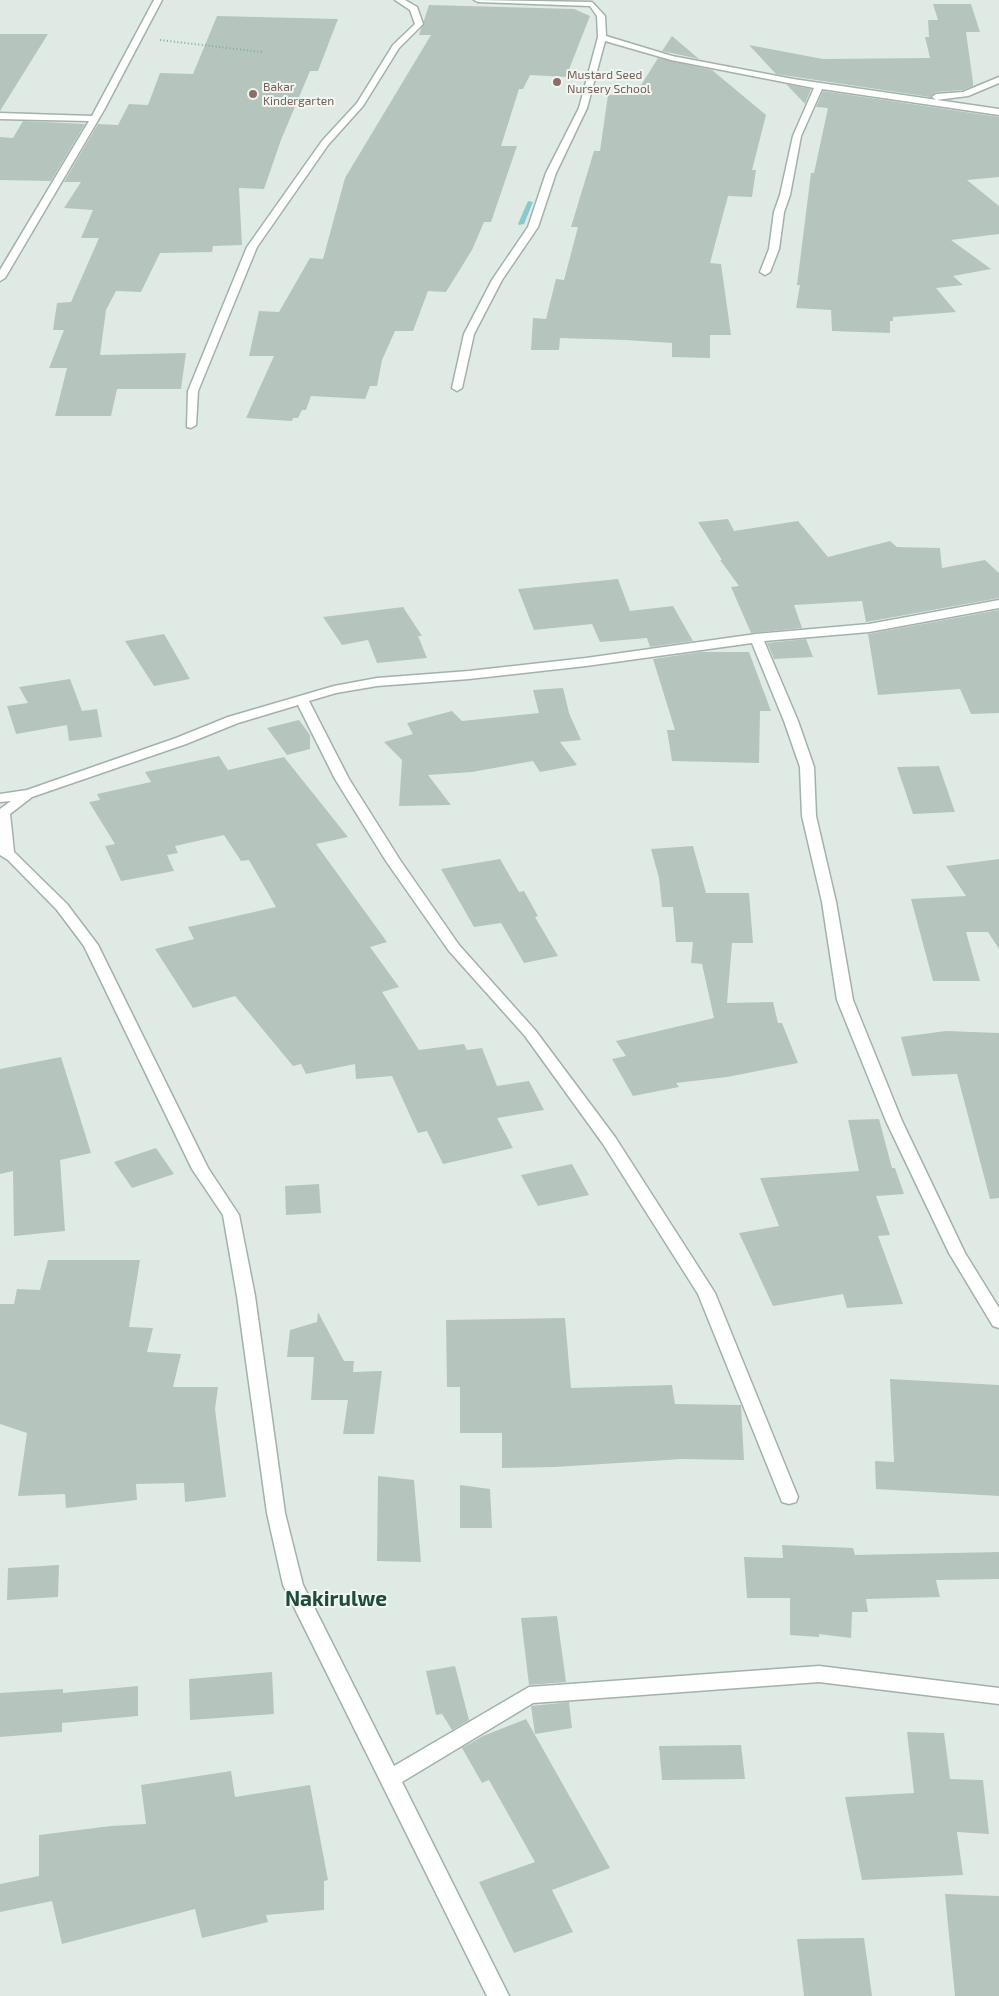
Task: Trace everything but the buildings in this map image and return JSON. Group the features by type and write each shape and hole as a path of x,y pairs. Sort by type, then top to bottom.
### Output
{"street":[{"path":"0,278 95,119 135,40 158,0"},
{"path":"191,425 193,391 252,246 325,143 360,104 396,47 419,24 414,8 399,0"},
{"path":"457,388 469,334 496,280 533,227 551,173 584,108 602,37 601,16 592,2 478,0"},
{"path":"602,37 671,58 720,69 819,86 999,112"},
{"path":"917,100 965,94 999,80"},
{"path":"765,272 774,249 779,212 785,196 786,182 797,136 819,86"},
{"path":"0,116 95,119"},
{"path":"0,798 29,794 181,741 233,720 334,690 377,682 469,675 586,662 756,638 869,628 999,604"},
{"path":"756,638 792,721 807,767 809,816 829,902 845,1000 894,1121 957,1253 999,1322"},
{"path":"302,700 342,779 393,861 454,948 530,1033 609,1141 706,1293 789,1497"},
{"path":"29,794 3,813 4,851 62,907 91,945 124,1009 200,1169 231,1215 246,1296 276,1513 293,1585 498,1996"},
{"path":"389,1779 529,1695 820,1674 999,1696"}],"path":[{"path":"135,40 169,40 262,52"}],"waterway":[{"path":"521,224 530,202"}],"place":[{"name":"Mustard Seed Nursery School","path":"557,82"},
{"name":"Bakar Kindergarten","path":"253,94"}],"district":[{"name":"Nakirulwe","path":"336,1599"}]}
